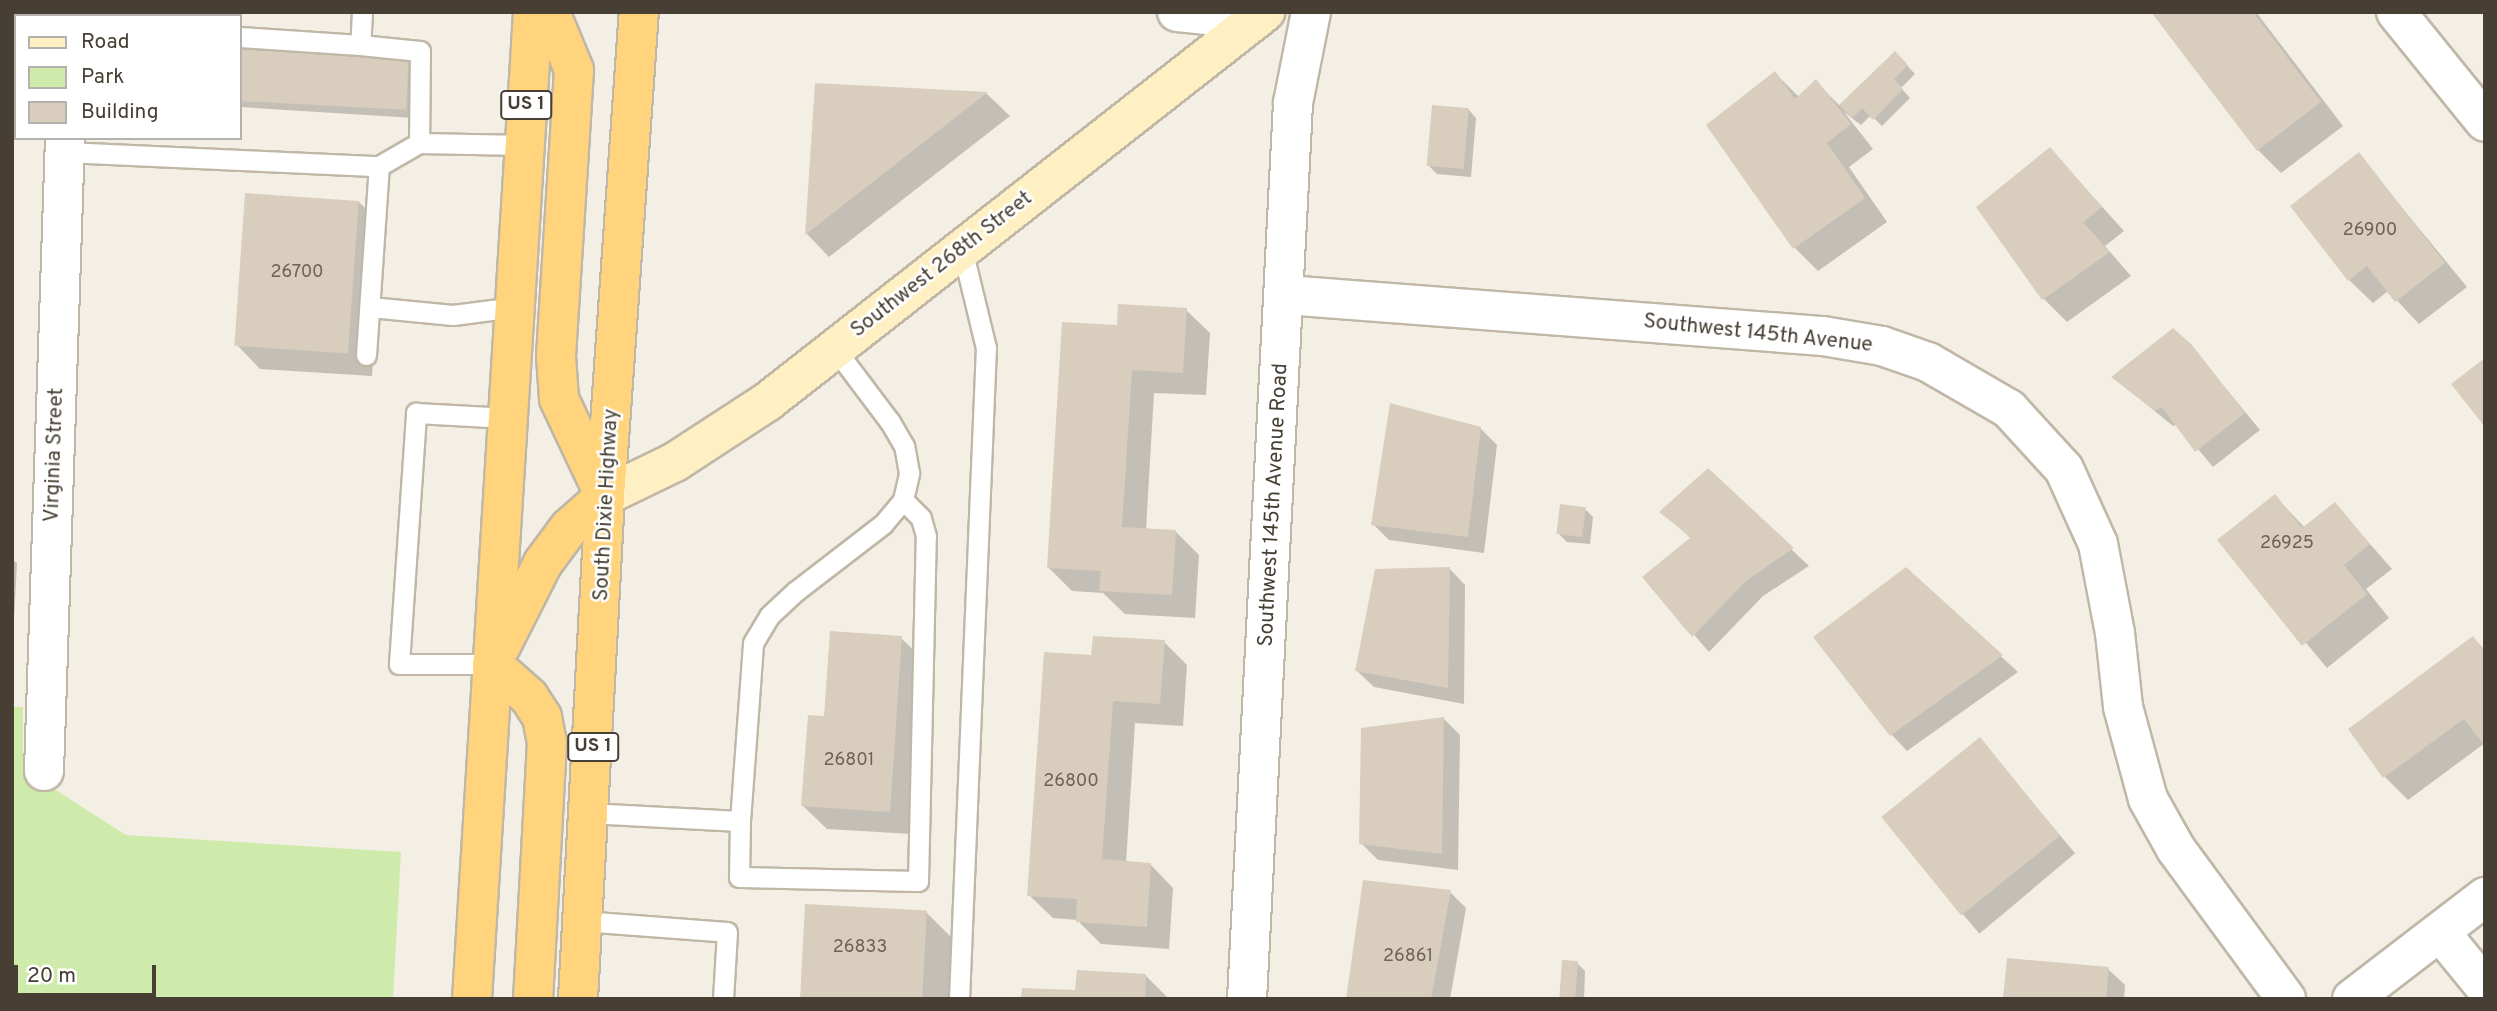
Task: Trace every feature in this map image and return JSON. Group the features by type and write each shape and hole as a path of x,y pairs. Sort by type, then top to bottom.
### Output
{"highway":[{"name":"US 1","path":"472,999 533,12"},
{"path":"533,999 547,742 542,717 529,697 492,664 543,563 569,528 605,496 559,399 555,356 573,69 550,12"},
{"name":"South Dixie Highway","path":"578,999 605,496 639,12"}],"main road":[{"name":"Southwest 268th Street","path":"605,496 675,463 767,402 1260,16"}],"street":[{"path":"1177,12 1260,16"},
{"name":"Southwest 145th Avenue Road","path":"1247,999 1286,295 1293,103 1311,12"},
{"path":"2396,12 2485,122"},
{"name":"Virginia Street","path":"44,771 65,145"},
{"name":"Southwest 145th Avenue","path":"1286,295 1823,336 1882,346 1928,362 2009,410 2064,469 2098,544 2115,633 2123,707 2148,799 2176,849 2286,999"},
{"path":"2352,999 2485,897"},
{"path":"2440,932 2485,988"}],"lane":[{"path":"360,45 362,12"},
{"path":"242,37 419,51 419,144"},
{"path":"65,145 155,146 379,166 419,144 524,145"},
{"path":"366,355 379,166"},
{"path":"959,999 986,348 962,249"},
{"path":"370,307 453,315 515,307"},
{"path":"835,349 904,446 909,473 903,500 883,524 769,616 753,643 740,821 739,877 918,881 926,536 922,518 903,500"},
{"path":"492,664 399,664 416,412 508,418"},
{"path":"588,813 740,821"},
{"path":"582,921 727,932 723,999"}],"green space":[{"path":"12,707 23,707 23,769 126,835 401,852 393,999 12,999"}],"building":[{"path":"2151,12 2253,12 2321,102 2257,151"},
{"path":"242,49 409,58 406,110 242,101"},
{"path":"1895,51 1908,65 1894,79 1903,89 1873,120 1862,108 1852,118 1839,105"},
{"path":"1775,71 1795,99 1816,79 1851,124 1827,143 1865,198 1793,249 1706,125"},
{"path":"815,83 988,92 805,235"},
{"path":"1432,105 1469,108 1464,169 1427,166"},
{"path":"2050,147 2102,207 2083,222 2110,252 2042,300 1976,207"},
{"path":"2359,152 2445,263 2395,302 2367,266 2348,281 2290,206"},
{"path":"245,193 359,201 348,354 234,346"},
{"path":"1118,304 1187,308 1183,373 1132,370 1122,527 1176,530 1172,595 1099,591 1101,571 1047,568 1062,322 1117,325"},
{"path":"2173,328 2192,345 2245,413 2195,452 2162,407 2155,411 2111,377"},
{"path":"2485,358 2485,427 2451,384"},
{"path":"1390,403 1481,427 1468,537 1371,525"},
{"path":"1708,468 1794,548 1747,580 1692,637 1642,577 1691,537 1659,512"},
{"path":"2275,494 2302,528 2335,502 2370,544 2344,565 2367,594 2302,646 2217,540"},
{"path":"1560,504 1586,507 1582,537 1556,534"},
{"path":"1450,567 1448,688 1355,671 1375,569"},
{"path":"1906,567 2003,655 1890,736 1813,637"},
{"path":"830,631 902,636 890,812 801,806 808,715 824,716"},
{"path":"1093,636 1165,640 1160,704 1113,701 1102,859 1151,863 1147,927 1076,922 1077,899 1027,896 1044,652 1091,655"},
{"path":"2473,636 2485,652 2485,746 2464,719 2383,778 2348,729"},
{"path":"1444,717 1442,854 1359,844 1361,728"},
{"path":"1980,737 2060,836 1961,916 1881,817"},
{"path":"1363,880 1451,890 1431,999 1346,999"},
{"path":"805,904 927,910 922,999 800,999"},
{"path":"2007,958 2109,967 2106,999 2003,999"},
{"path":"1562,960 1578,961 1575,999 1559,999"},
{"path":"1077,970 1146,974 1145,999 1021,999 1022,988 1075,990"}]}
